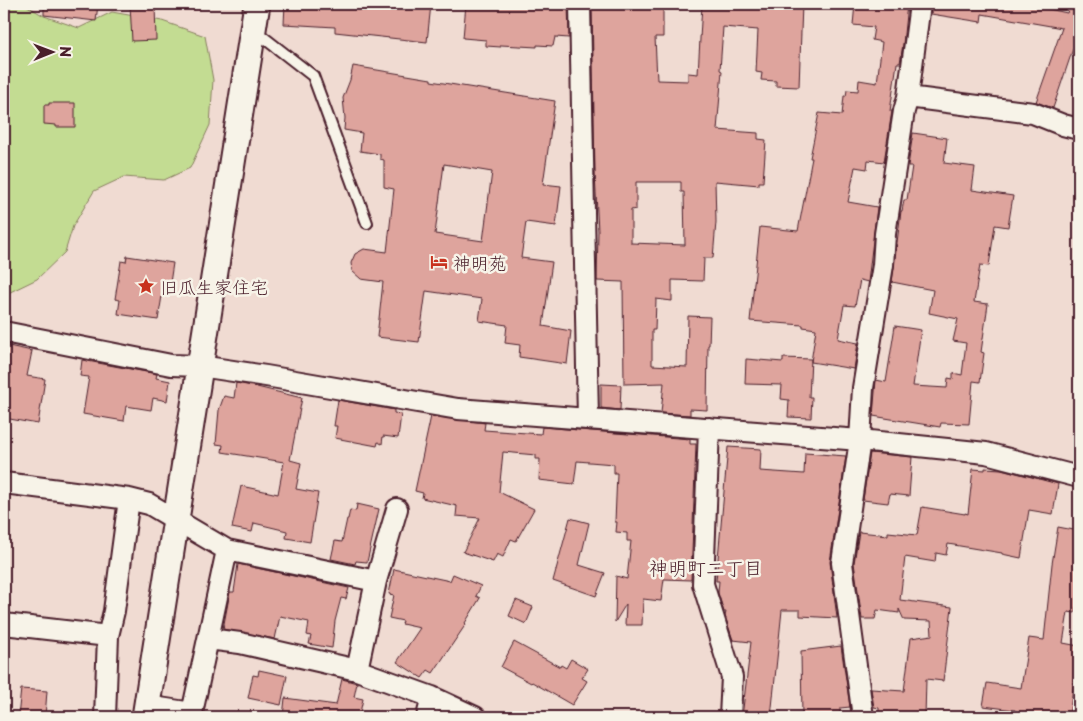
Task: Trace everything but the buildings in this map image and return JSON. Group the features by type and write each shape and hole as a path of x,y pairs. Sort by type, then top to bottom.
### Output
{"street":[{"path":"227,550 191,715 146,711 258,4"},
{"path":"580,4 588,419"},
{"path":"863,717 842,563 860,440 863,388 884,265 885,234 904,111 908,97 920,4"},
{"path":"908,97 1033,113 1079,129"},
{"path":"4,332 171,365 200,366 458,409 860,440 986,453 1079,477"},
{"path":"709,428 702,584 732,677 730,717"},
{"path":"4,483 129,499 149,504 227,550 376,581"},
{"path":"105,717 108,636 114,611 129,499"},
{"path":"357,670 376,581 397,509"},
{"path":"4,624 108,636"},
{"path":"208,639 240,643 357,670 432,697 475,717"},
{"path":"428,717 432,697"}],"lane":[{"path":"253,29 313,76 367,223"}],"green space":[{"path":"4,4 24,4 44,16 79,28 112,12 162,21 205,36 213,80 210,125 190,168 164,180 124,177 94,191 73,226 65,252 37,279 4,295"}],"place":[{"name":"神明苑","path":"439,262"},
{"name":"旧瓜生家住宅","path":"146,286"}],"district":[{"name":"神明町二丁目","path":"706,567"}]}
